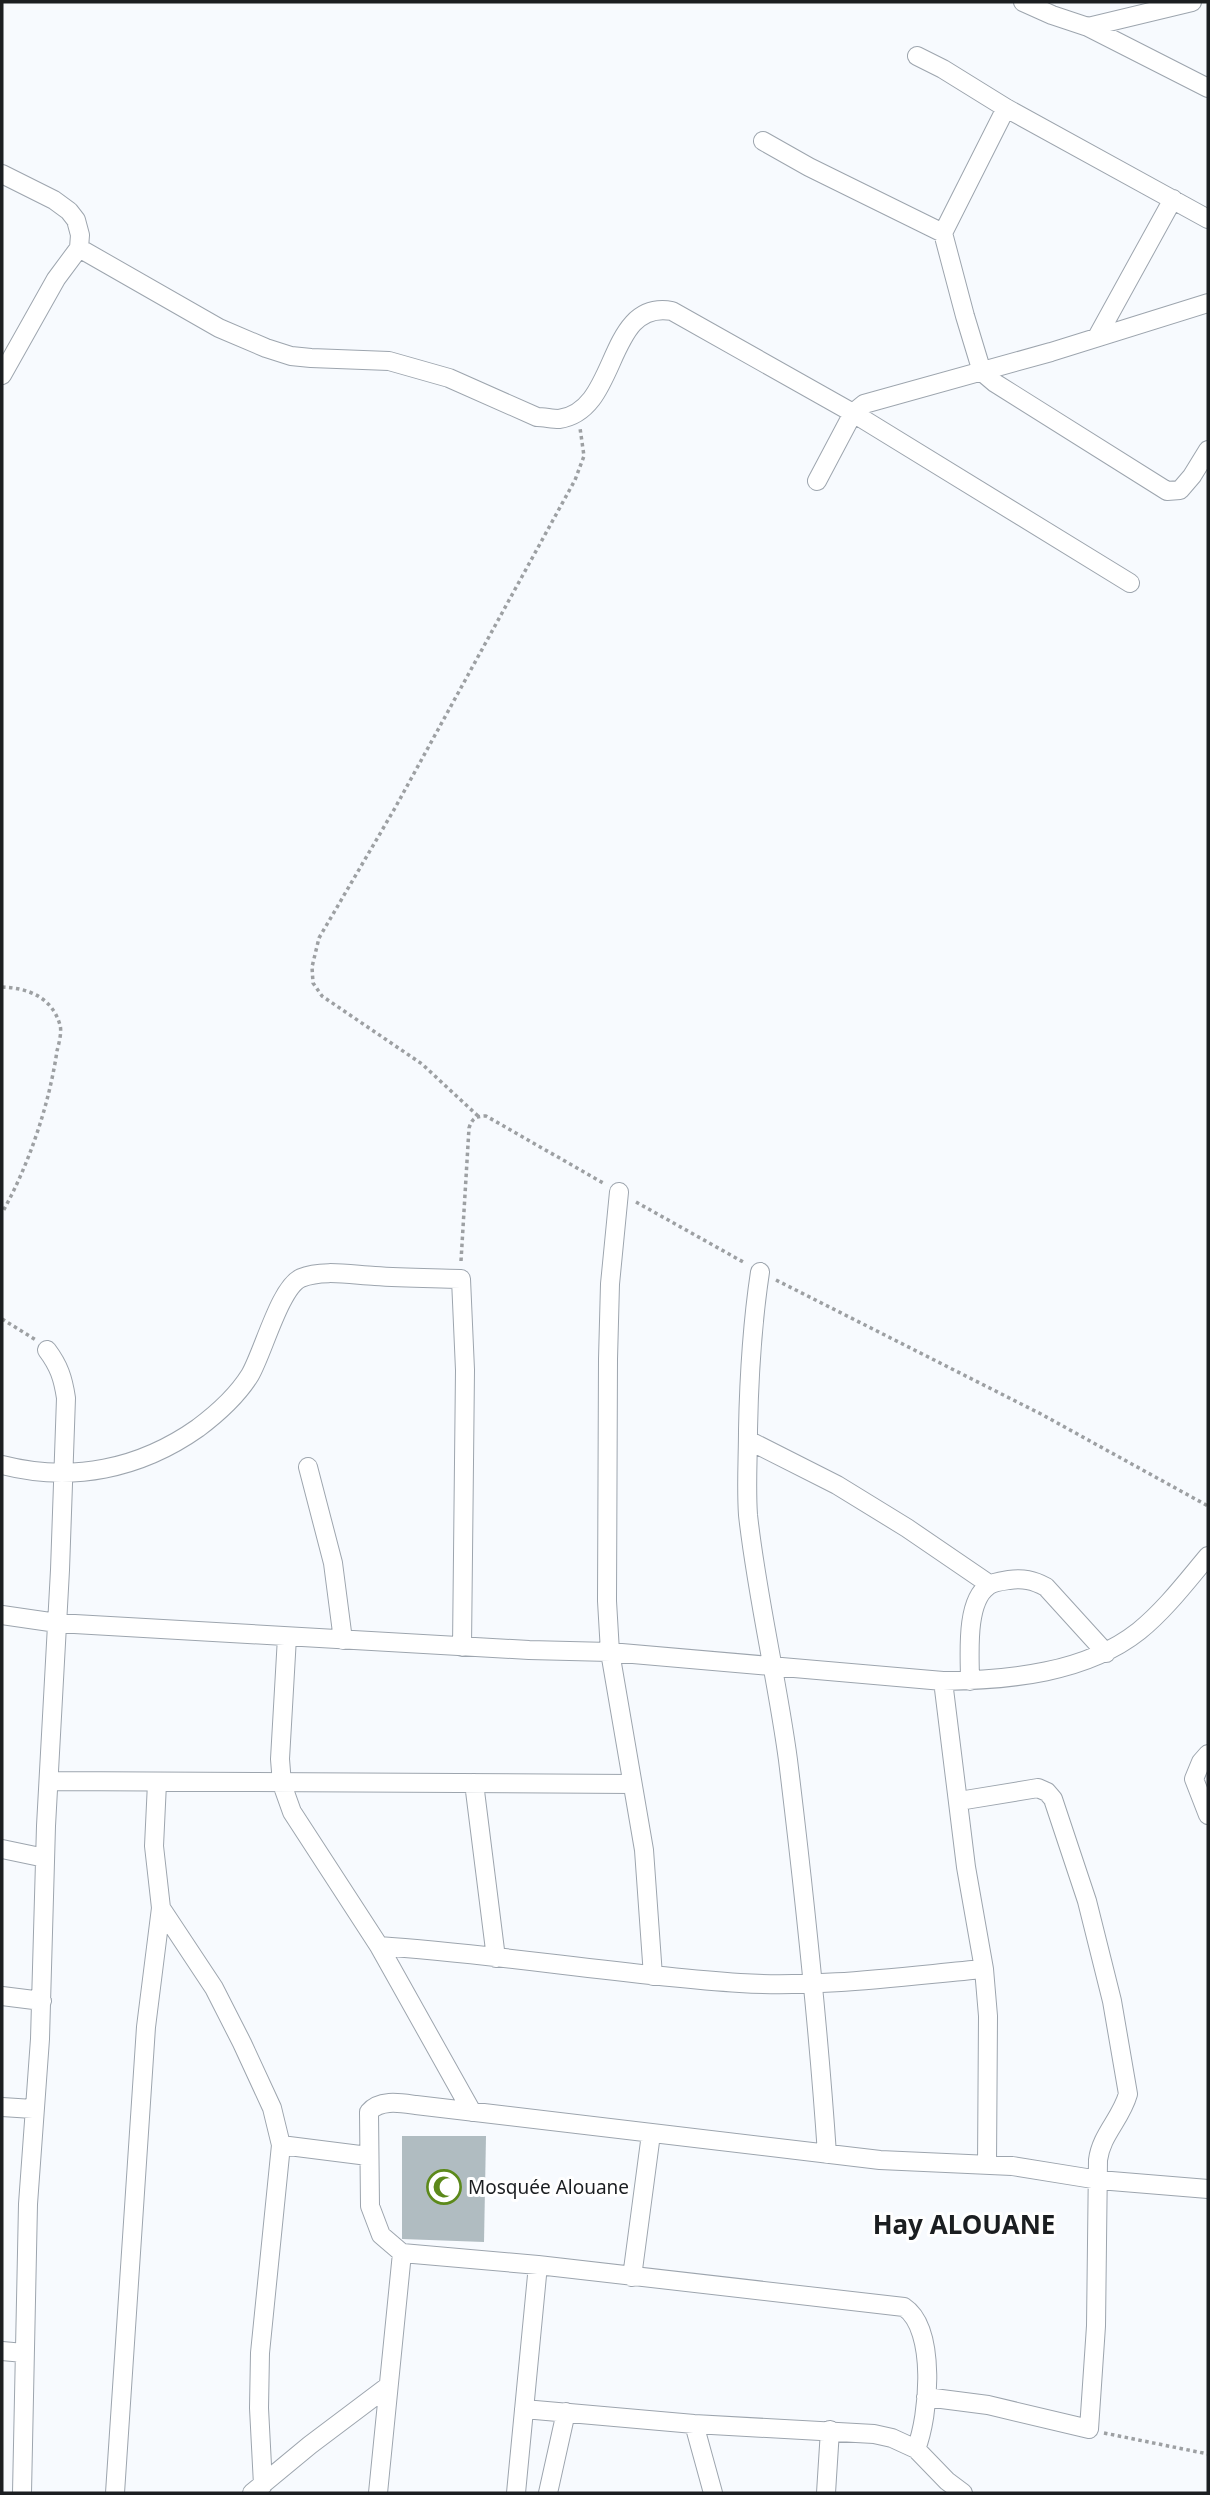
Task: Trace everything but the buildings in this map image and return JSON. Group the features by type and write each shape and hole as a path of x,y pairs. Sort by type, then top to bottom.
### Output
{"street":[{"path":"1023,2 1088,27 1208,89"},
{"path":"1088,27 1194,2 1208,7"},
{"path":"917,56 1208,219"},
{"path":"1006,108 943,233 982,372 1011,394 1167,491 1180,490 1208,450"},
{"path":"763,141 809,167 943,233"},
{"path":"2,174 54,200 69,211 76,220 80,235 79,248 9,344 2,375"},
{"path":"1097,337 1173,199"},
{"path":"79,248 219,328 266,348 291,356 389,361 449,378 537,416 559,419 583,408 598,391 636,319 645,313 662,309 672,311 852,413 1130,583"},
{"path":"817,481 852,413 871,401 982,372 1208,303"},
{"path":"619,1192 610,1284 608,1359 606,1553 610,1652 644,1850 653,1976"},
{"path":"760,1272 753,1331 748,1512 755,1571 788,1758 814,1982 827,2154"},
{"path":"2,1465 29,1472 62,1473 134,1463 159,1452 213,1417 237,1394 251,1374 287,1290 303,1277 331,1274 461,1279 465,1370 462,1647"},
{"path":"22,2493 28,2204 42,2001 45,1858 66,1398 58,1364 47,1350"},
{"path":"748,1440 837,1485 907,1528 989,1584"},
{"path":"308,1467 333,1563 343,1640"},
{"path":"2,1615 57,1623 287,1637 610,1652 943,1681 971,1681 1048,1671 1106,1653 1141,1630 1208,1556"},
{"path":"971,1681 972,1618 979,1595 989,1584 1024,1579 1036,1581 1046,1587 1106,1653"},
{"path":"287,1637 281,1727 282,1784 292,1812 379,1946 472,2112"},
{"path":"943,1681 967,1867 984,1969 988,2016 987,2165"},
{"path":"1208,1754 1201,1762 1194,1779 1208,1815"},
{"path":"49,1781 632,1784"},
{"path":"115,2493 146,2026 161,1908 154,1846 157,1783"},
{"path":"474,1783 496,1958"},
{"path":"926,2397 988,2405 1089,2429 1096,2326 1099,2148 1125,2107 1128,2094 1112,2001 1087,1901 1058,1811 1047,1792 1038,1788 959,1801"},
{"path":"2,1849 45,1858"},
{"path":"161,1908 214,1988 272,2108 281,2145 260,2353 258,2489"},
{"path":"379,1946 741,1983 814,1982 984,1969"},
{"path":"2,1996 42,2001"},
{"path":"916,2449 926,2414 923,2338 917,2321 904,2307 538,2265 401,2253 381,2235 370,2206 369,2112 373,2106 396,2103 880,2160 1012,2166 1099,2180 1208,2189"},
{"path":"2,2108 33,2109"},
{"path":"632,2277 651,2134"},
{"path":"281,2145 368,2156"},
{"path":"378,2493 401,2253"},
{"path":"516,2493 538,2265"},
{"path":"2,2351 24,2353"},
{"path":"258,2489 310,2445 387,2388"},
{"path":"524,2409 694,2424 874,2434 892,2438 916,2449 947,2481 963,2493"},
{"path":"548,2493 566,2412"},
{"path":"694,2424 713,2493"},
{"path":"825,2493 830,2430"}],"path":[{"path":"478,1116 422,1063 322,996 313,983 312,967 319,937 401,796 575,480 584,456 582,431 573,414"},
{"path":"2,987 20,988 40,996 53,1009 61,1027 51,1088 14,1191 2,1213"},
{"path":"461,1279 469,1128 472,1119 486,1116 760,1272 1041,1415 1208,1506"},
{"path":"2,1319 47,1350"},
{"path":"1089,2429 1208,2455"}],"place":[{"name":"Mosquée Alouane","path":"444,2187"}],"district":[{"name":"Hay ALOUANE","path":"964,2225"}]}
